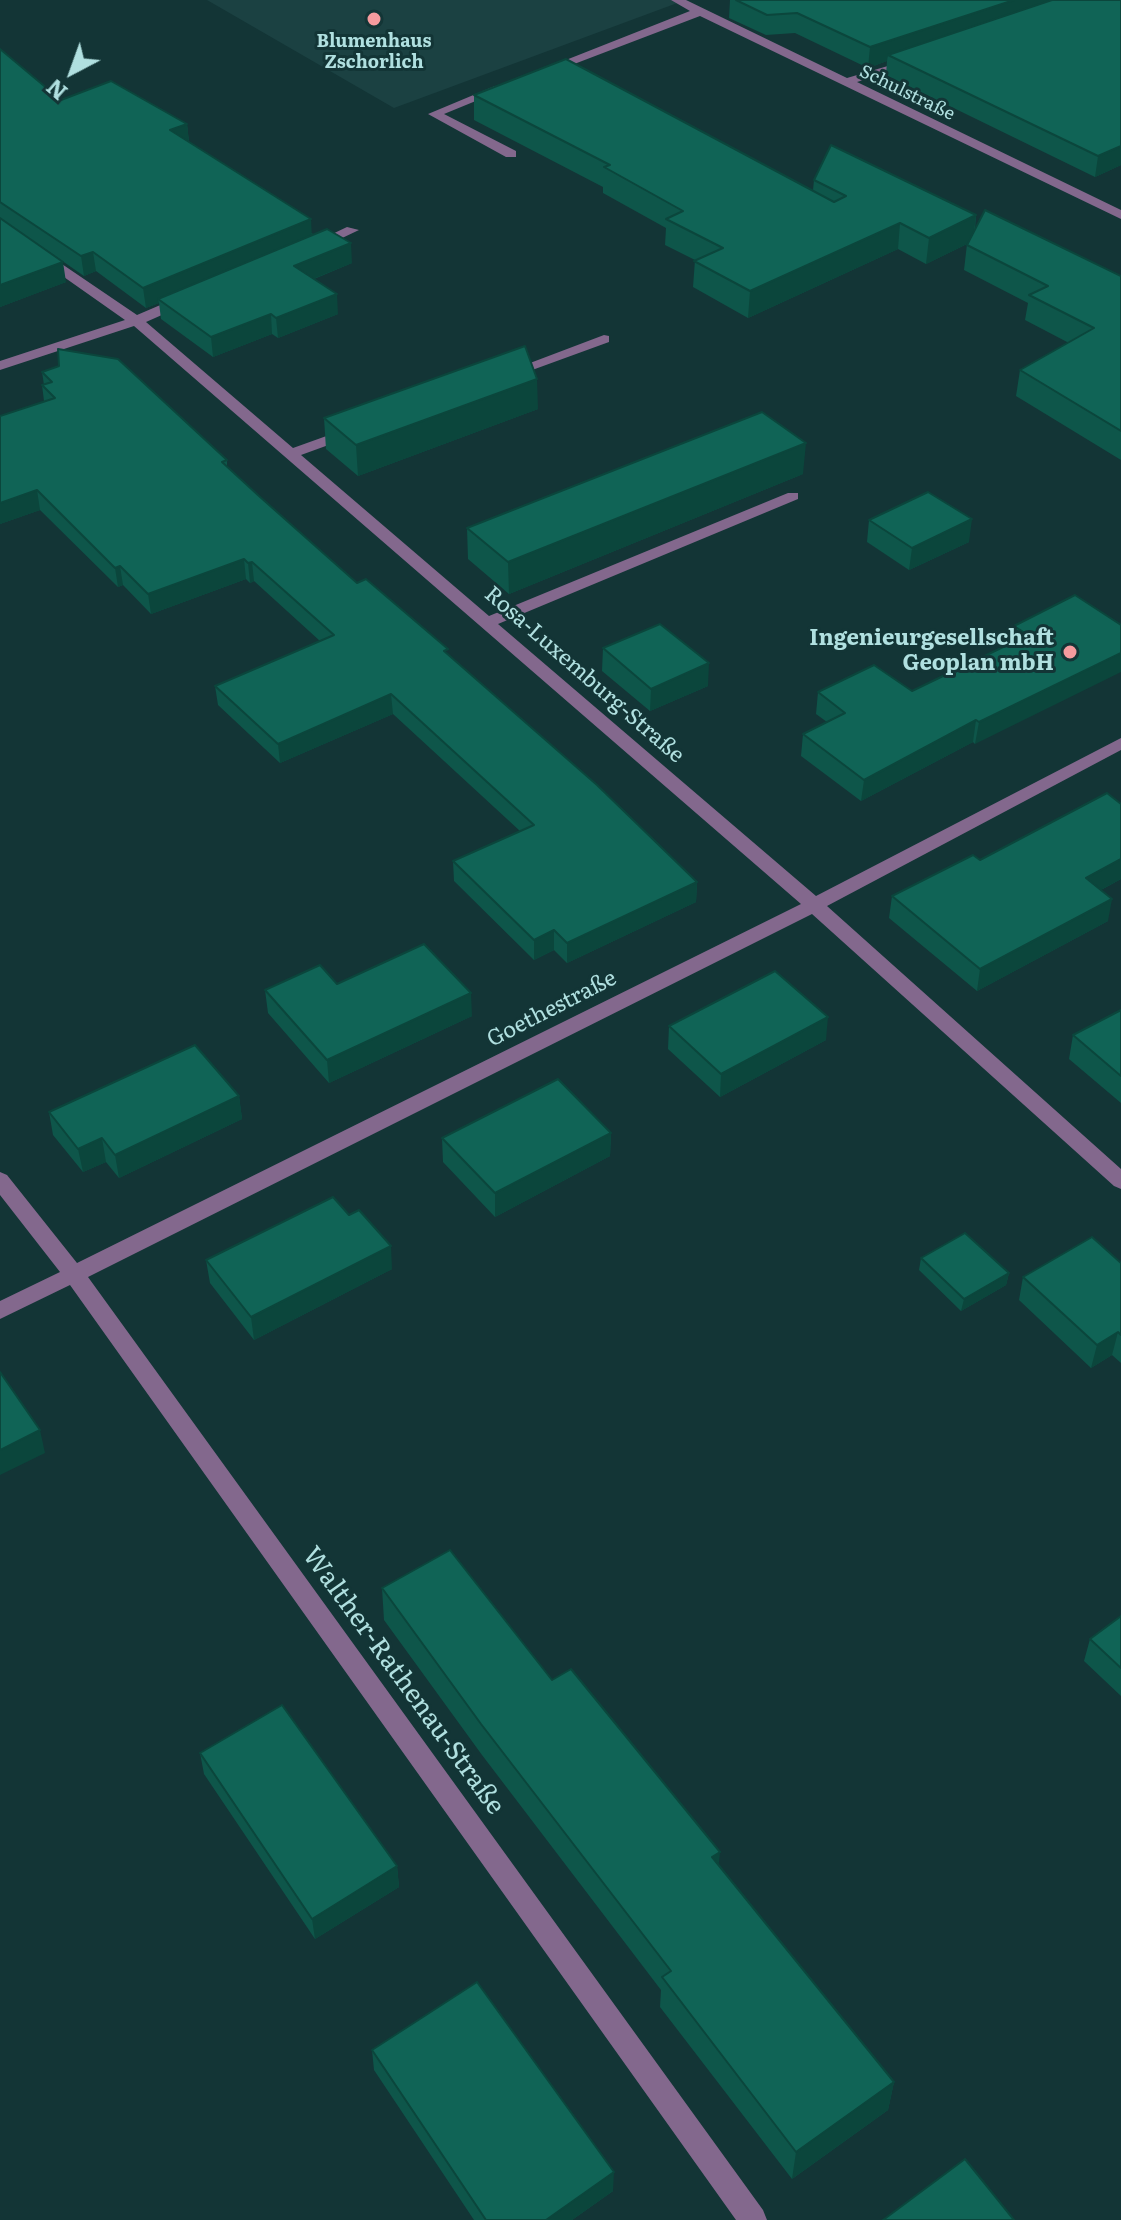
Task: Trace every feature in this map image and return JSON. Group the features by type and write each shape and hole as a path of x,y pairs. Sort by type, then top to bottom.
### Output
{"street":[{"name":"Schulstraße","path":"677,0 1121,215"},
{"path":"535,75 701,11"},
{"path":"846,82 931,54"},
{"path":"506,86 434,114 511,154"},
{"name":"Rosa-Luxemburg-Straße","path":"0,226 136,321 814,905 1121,1181"},
{"path":"304,250 352,230"},
{"path":"0,366 136,321 202,292"},
{"path":"490,381 604,339"},
{"path":"291,454 362,428"},
{"path":"486,623 793,496"},
{"name":"Goethestraße","path":"0,1311 814,905 1121,743"},
{"name":"Walther-Rathenau-Straße","path":"0,1180 74,1274 753,2220"}],"shaded area":[{"path":"207,0 677,0 680,2 394,108"}],"building":[{"path":"736,0 1014,0 870,47 797,13 767,15"},
{"path":"1052,0 1121,0 1121,146 1098,156 888,55"},
{"path":"0,49 61,100 111,81 187,124 170,130 311,219 143,288 93,252 81,256 0,202"},
{"path":"566,59 834,202 846,196 814,180 831,145 976,215 929,238 900,223 750,291 694,261 723,248 666,219 683,211 604,167 610,165 474,95"},
{"path":"985,210 1121,276 1121,431 1020,370 1094,328 1029,295 1048,286 967,245"},
{"path":"0,218 63,262 0,285"},
{"path":"327,229 351,243 294,266 337,294 276,318 271,314 211,337 158,299"},
{"path":"525,346 537,379 356,445 324,418"},
{"path":"58,349 118,359 227,460 222,462 259,496 357,583 366,579 448,649 444,651 597,785 697,882 567,943 554,930 534,940 453,861 534,825 391,694 278,744 215,686 334,635 252,562 244,559 148,594 120,566 115,568 37,490 0,503 0,416 55,398 42,385 52,382 42,372 59,366"},
{"path":"762,412 806,443 508,562 467,528"},
{"path":"928,492 972,519 912,548 869,520"},
{"path":"1075,595 1121,625 1121,653 979,722 976,720 864,780 803,734 845,713 818,692 874,665 912,691 1028,635 1014,626"},
{"path":"660,624 709,663 651,689 603,648"},
{"path":"1107,793 1121,804 1121,859 1086,878 1112,899 980,969 892,896 973,855 980,860"},
{"path":"424,944 471,993 327,1060 265,990 320,965 337,984"},
{"path":"775,971 828,1017 721,1074 669,1026"},
{"path":"1121,1010 1121,1076 1073,1035"},
{"path":"195,1045 239,1096 115,1155 102,1138 78,1149 49,1112"},
{"path":"558,1079 611,1133 495,1193 442,1138"},
{"path":"333,1197 349,1215 359,1210 391,1246 251,1317 206,1260"},
{"path":"965,1233 1009,1273 964,1299 921,1258"},
{"path":"1092,1237 1121,1263 1121,1335 1118,1332 1097,1345 1023,1277"},
{"path":"0,1372 40,1430 0,1450"},
{"path":"450,1550 552,1680 571,1669 720,1852 712,1857 894,2082 796,2152 662,1977 671,1971 481,1724 382,1588"},
{"path":"1121,1616 1121,1668 1090,1639"},
{"path":"282,1705 397,1866 312,1919 200,1753"},
{"path":"477,1982 614,2172 546,2220 486,2220 372,2050"},
{"path":"965,2159 1014,2220 883,2220"}],"place":[{"name":"Blumenhaus Zschorlich","path":"374,19"},
{"name":"Ingenieurgesellschaft Geoplan mbH","path":"1070,652"}]}
